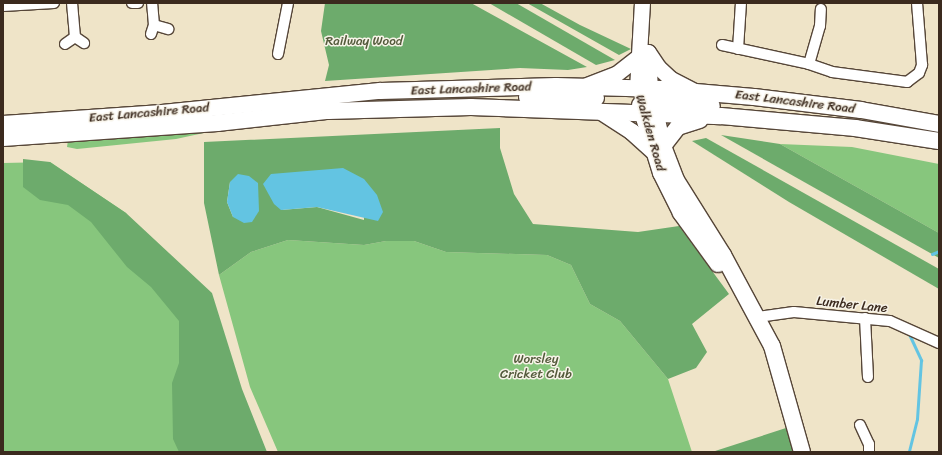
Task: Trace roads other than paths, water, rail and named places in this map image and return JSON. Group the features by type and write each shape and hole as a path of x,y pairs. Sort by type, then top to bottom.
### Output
{"highway":[{"name":"East Lancashire Road","path":"3,124 410,90 582,87 721,116 855,128 939,140"},
{"path":"410,90 436,97 646,101 737,108 863,123 939,140"},
{"name":"East Lancashire Road","path":"3,138 217,123 328,110 471,107 602,112 646,101 700,92 861,110 939,124"},
{"name":"Walkden Road","path":"646,101 658,148 681,213 710,255 734,281 758,316 772,346 802,452"},
{"path":"602,112 658,148 681,125 721,116"}],"main road":[{"name":"Walkden Road","path":"642,3 642,34 646,101"},
{"path":"582,87 616,74 643,54 671,79 700,92"}],"street":[{"path":"3,6 54,3"},
{"path":"72,3 75,37"},
{"path":"132,3 138,3"},
{"path":"152,3 153,29 168,29"},
{"path":"278,54 288,3"},
{"path":"738,48 741,3"},
{"path":"722,45 809,64 832,72 907,82 919,73 922,65 923,56 917,15 917,3"},
{"path":"809,64 820,26 821,9"},
{"path":"75,37 84,43"},
{"path":"65,44 75,37"},
{"name":"Lumber Lane","path":"758,316 794,312 890,321 939,343"},
{"path":"865,318 868,377"},
{"path":"860,425 869,444 869,452"}],"water":[{"path":"343,168 364,179 377,195 383,212 378,221 317,207 281,210 274,204 263,184 271,174"},
{"path":"238,174 249,176 258,183 259,211 252,222 244,223 233,217 227,202 230,182"}],"waterway":[{"path":"932,254 939,251"},
{"path":"909,334 921,360 917,419 909,452"}],"park label":[{"name":"Railway Wood","path":"364,41"},
{"name":"Worsley Cricket Club","path":"536,368"}]}
